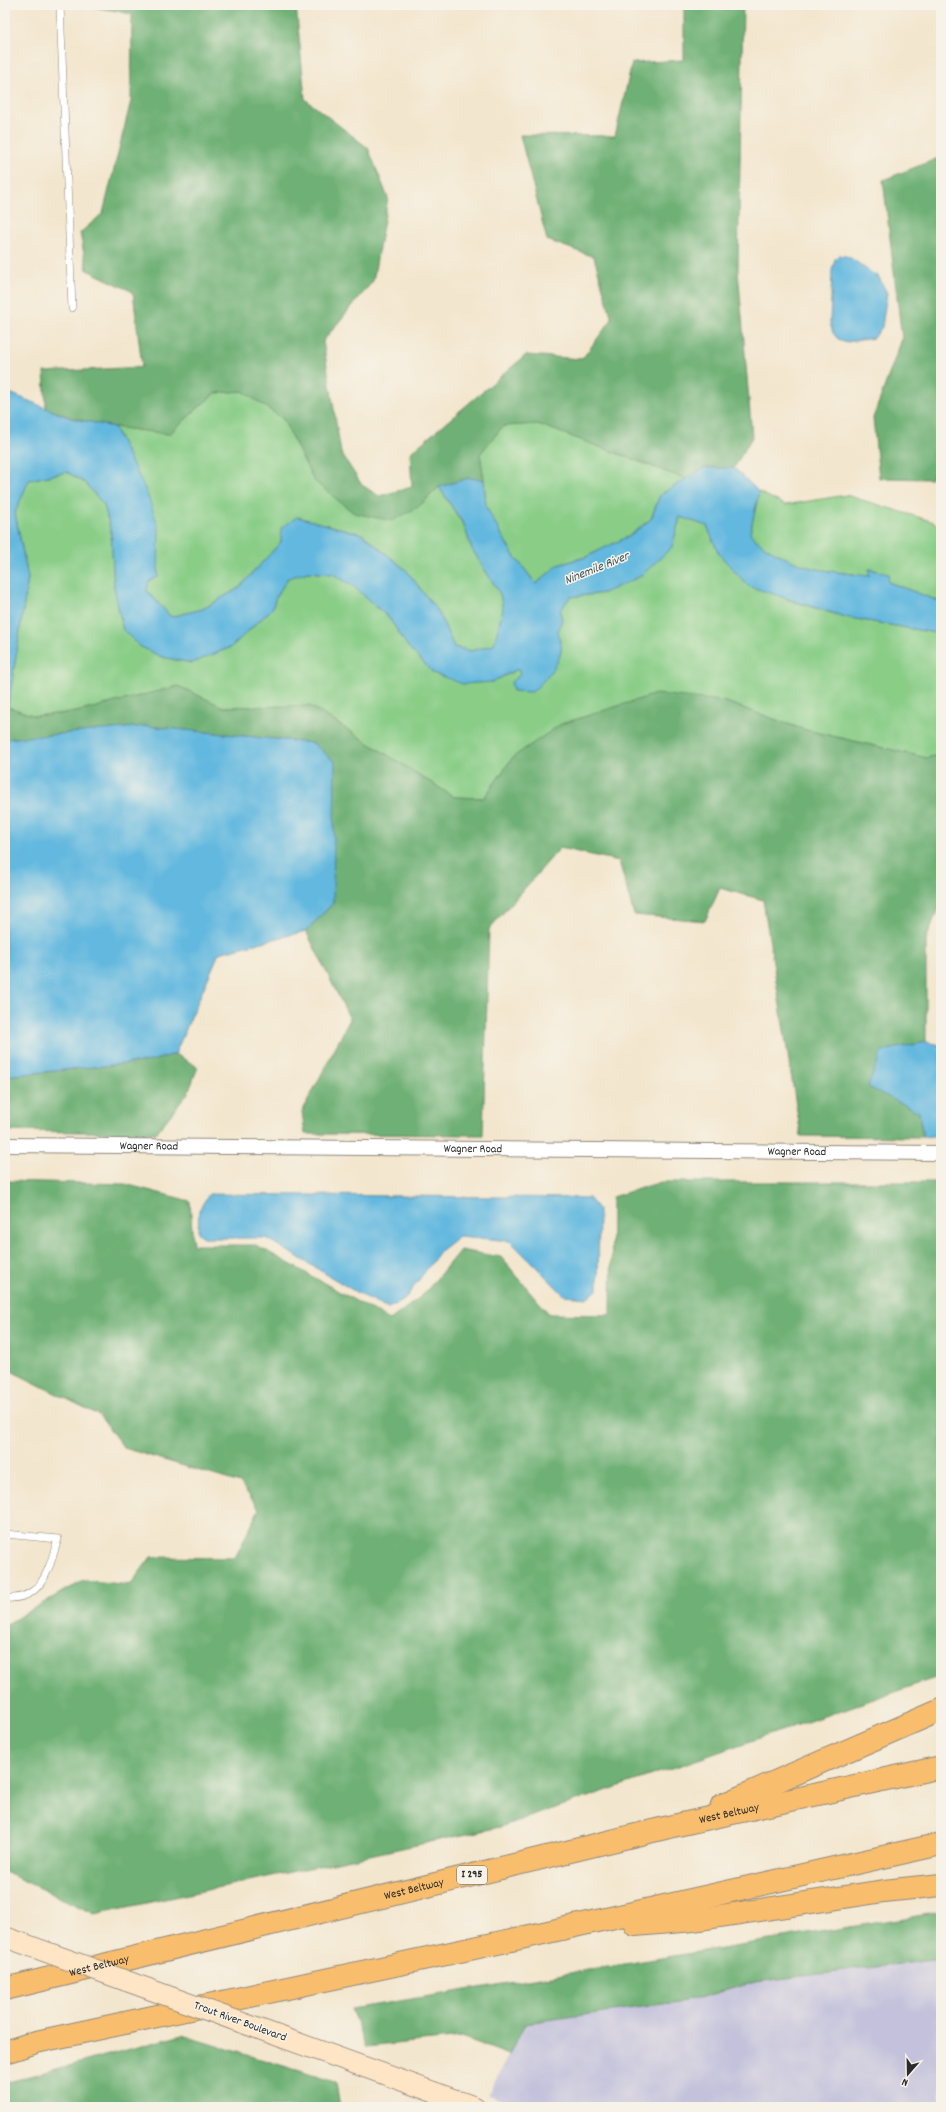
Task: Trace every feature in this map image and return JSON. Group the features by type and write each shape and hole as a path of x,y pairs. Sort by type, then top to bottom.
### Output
{"highway":[{"path":"673,1826 941,1710"},
{"name":"West Beltway","path":"5,1990 673,1826 941,1767"},
{"path":"5,2052 36,2042 530,1936 941,1844"},
{"path":"530,1936 694,1920 884,1891 941,1885"}],"street":[{"name":"Wagner Road","path":"5,1145 941,1153"},
{"name":"Trout River Boulevard","path":"5,1937 475,2107"}],"lane":[{"path":"60,5 72,308"},
{"path":"5,1534 58,1539 48,1571 38,1588 17,1599 5,1598"}],"shaded area":[{"path":"941,1959 941,2107 521,2107 488,2095 525,2023 692,2000 755,1982"}],"green space":[{"path":"94,5 296,5 305,99 368,148 388,198 373,281 323,341 341,453 362,485 379,496 412,487 410,453 526,355 582,359 612,319 594,257 547,240 520,135 615,136 632,63 684,60 684,5 743,5 738,270 752,437 734,468 704,468 686,479 538,424 503,426 480,454 484,480 469,478 439,487 418,507 392,521 354,513 314,481 283,419 243,391 215,393 169,434 122,428 76,419 46,408 44,372 142,367 133,292 87,270 80,233 103,213 131,101 132,14 94,7"},
{"path":"941,157 941,459 931,479 879,478 873,418 902,339 883,180"},
{"path":"243,391 283,419 314,481 418,507 439,487 464,526 472,549 500,594 503,609 494,645 471,651 454,647 439,613 406,570 362,534 297,517 281,542 239,588 203,609 171,617 147,591 149,581 146,491 114,427 169,434 215,393"},
{"path":"538,424 686,479 660,495 651,519 629,536 586,557 558,565 536,584 512,553 486,507 480,454 503,426"},
{"path":"67,472 85,483 104,505 111,531 114,587 123,630 141,647 162,657 192,663 231,647 272,609 276,597 288,578 308,572 333,574 353,586 389,618 409,648 492,682 518,669 520,675 561,651 557,631 562,620 560,611 570,597 604,593 672,547 680,517 707,526 719,554 788,600 845,617 941,634 941,754 927,758 802,729 723,701 513,757 484,798 454,797 310,706 223,707 178,686 77,712 35,716 8,707 28,578 15,513 28,480"},
{"path":"759,492 785,505 846,495 931,521 941,527 941,602 888,582 889,574 870,569 869,576 817,569 780,556 762,545 750,533"},
{"path":"178,686 223,707 310,706 454,797 484,798 513,757 561,724 656,694 723,701 802,729 927,758 941,754 941,901 926,940 926,1042 882,1051 919,1113 923,1137 801,1136 763,900 720,888 705,921 634,915 619,861 560,848 489,929 483,1135 305,1134 302,1112 350,1019 306,931 333,903 313,743 146,726 5,739 5,710 8,707 35,716 77,712"},
{"path":"175,1054 198,1067 188,1093 156,1133 5,1131 5,1076 151,1061"},
{"path":"5,1181 125,1184 190,1201 193,1245 256,1245 390,1320 424,1294 460,1250 501,1257 549,1314 611,1315 612,1197 661,1182 941,1182 941,1676 500,1827 95,1914 5,1872 5,1625 83,1580 130,1585 151,1557 235,1558 259,1509 240,1483 124,1448 99,1415 5,1368"},
{"path":"941,1912 941,1959 755,1982 692,2000 525,2023 509,2055 461,2037 366,2047 351,2009"},
{"path":"182,2035 336,2082 340,2107 5,2107 5,2083"}],"water":[{"path":"839,255 854,260 868,271 878,276 887,293 882,327 874,338 847,342 838,339 833,333 830,323 832,270 835,259"},
{"name":"Ninemile River","path":"5,391 70,418 114,427 146,491 159,528 158,577 149,581 147,591 171,617 203,609 239,588 281,542 281,528 297,517 362,534 406,570 439,613 454,647 471,651 494,645 503,609 500,594 472,549 464,525 439,487 469,478 484,480 486,507 512,553 536,584 558,565 586,557 629,536 651,519 660,495 704,468 734,468 759,492 750,533 755,539 780,555 809,567 869,576 869,569 889,574 888,582 941,602 941,634 845,617 748,586 719,554 707,526 680,517 672,547 641,576 604,593 570,597 560,611 562,620 559,626 558,634 561,643 560,656 550,673 532,692 513,691 511,682 520,675 518,669 492,682 463,684 433,673 409,648 389,618 353,586 333,574 308,572 288,578 276,597 272,609 231,647 192,663 162,657 141,647 123,630 114,587 111,531 104,505 85,483 67,472 29,480 15,513 28,578 8,707 5,710"},
{"path":"146,726 313,743 335,762 333,903 306,931 219,953 175,1054 151,1061 5,1076 5,739"},
{"path":"926,1042 941,1045 941,1135 923,1137 919,1112 868,1087 882,1051"},
{"path":"209,1194 589,1198 599,1210 598,1289 588,1298 565,1296 510,1241 459,1236 441,1250 404,1300 388,1308 356,1292 266,1238 206,1238 198,1233 199,1210"}]}
